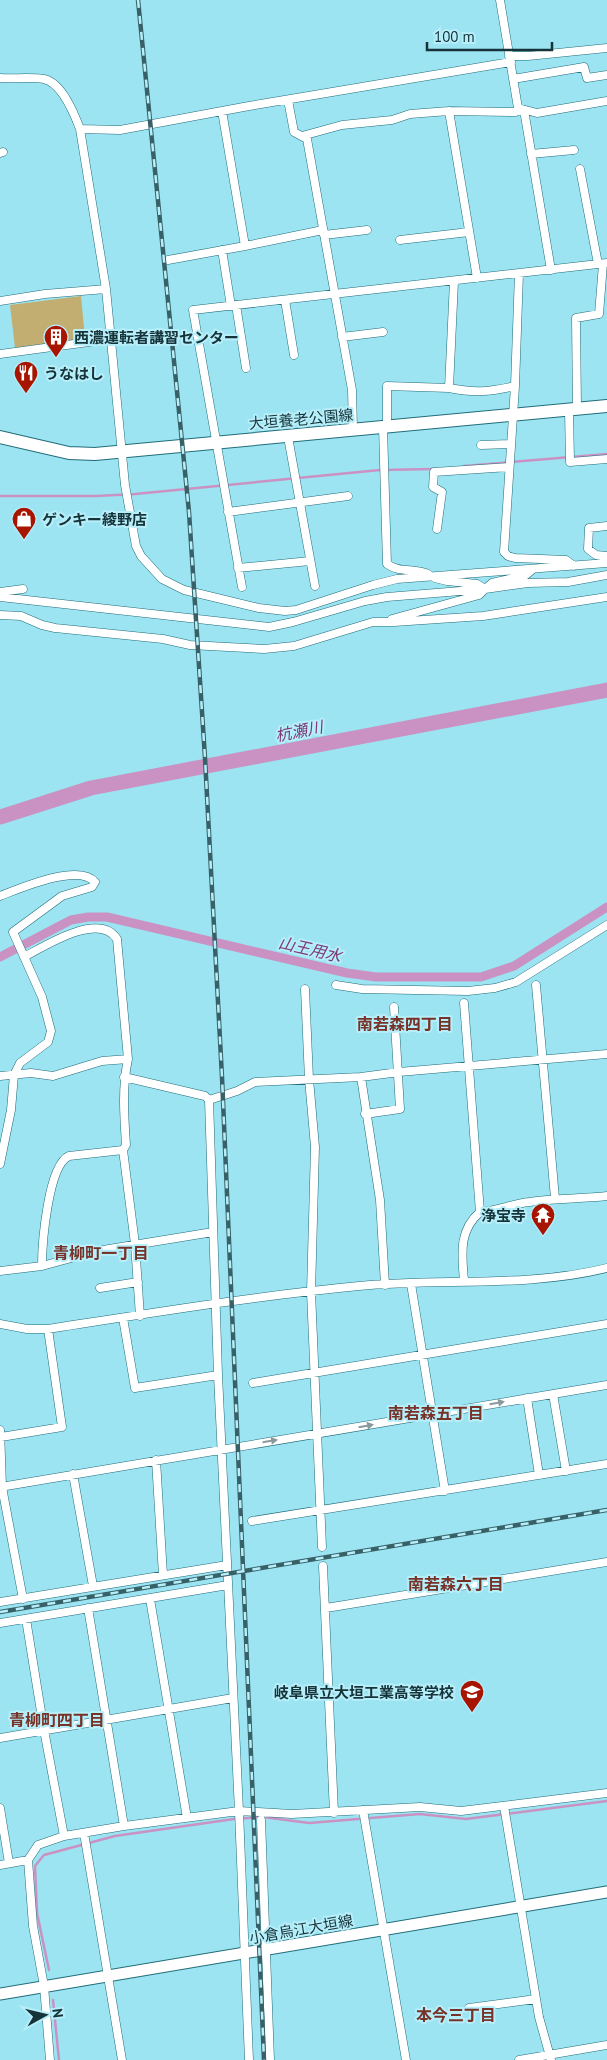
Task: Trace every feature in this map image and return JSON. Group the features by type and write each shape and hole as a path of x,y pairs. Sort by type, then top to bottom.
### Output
{"main road":[{"name":"大垣養老公園線","path":"0,437 69,453 122,452 607,406"},
{"name":"小倉烏江大垣線","path":"0,1994 607,1892"}],"street":[{"path":"500,0 518,108 537,113 607,101"},
{"path":"80,129 120,130 510,59 607,48"},
{"path":"513,79 584,67 587,78 607,75"},
{"path":"0,78 43,79 50,82 60,92 74,114 80,129 106,289 125,485 136,546 140,556 162,579 184,590 259,608 285,611 302,608 387,581 607,563"},
{"path":"288,100 294,132 307,139 352,390 354,430"},
{"path":"302,136 342,125 392,120 410,114 449,111 516,112 522,110"},
{"path":"522,110 551,270"},
{"path":"222,111 245,246"},
{"path":"449,111 477,278"},
{"path":"531,154 574,150"},
{"path":"580,169 602,264 599,314 576,318 570,462 607,459"},
{"path":"168,260 323,232 366,230"},
{"path":"400,240 469,232"},
{"path":"222,250 246,368"},
{"path":"242,587 215,443 193,310 602,264"},
{"path":"519,273 515,386 504,552 508,556 515,558 566,560 574,566"},
{"path":"449,388 454,281"},
{"path":"0,301 45,294 106,289"},
{"path":"285,300 294,355"},
{"path":"342,337 383,332"},
{"path":"0,354 111,339"},
{"path":"485,590 477,584 447,581 423,572 393,569 387,564 385,427 387,386 449,388 466,392 489,392 515,386"},
{"path":"288,437 315,586"},
{"path":"481,445 510,444"},
{"path":"437,529 442,492 433,487 434,472 509,467"},
{"path":"228,512 348,496"},
{"path":"607,526 589,528 588,549 596,555 607,556"},
{"path":"238,568 310,561"},
{"path":"381,622 479,595 492,583 526,575 533,569"},
{"path":"0,597 269,627 294,622 365,601 485,590 528,582 568,582 607,575"},
{"path":"0,592 23,589"},
{"path":"0,615 21,616 55,628 163,639 190,645 264,649 294,646 360,625 483,616 607,597"},
{"path":"0,896 43,880 59,877 86,876 91,877 95,882 92,887 62,896 13,932 42,998 51,1031 48,1042 20,1063 14,1075 11,1110 0,1164"},
{"path":"336,985 362,990 468,991 494,988 516,982 607,925"},
{"path":"23,955 82,930 101,929 113,933 117,939 128,1059 124,1077 123,1103 126,1145 123,1150 135,1244 140,1316"},
{"path":"536,985 555,1198"},
{"path":"305,989 315,1164 311,1292 313,1374 318,1434 322,1547"},
{"path":"464,1003 480,1212"},
{"path":"365,1114 400,1109 394,1007"},
{"path":"209,1100 237,1091 256,1082 361,1077 607,1054"},
{"path":"0,1076 31,1073 52,1076 102,1061 128,1059"},
{"path":"124,1077 205,1096 209,1100 212,1232 239,1811 248,2060"},
{"path":"361,1077 365,1114 380,1200 385,1285"},
{"path":"42,1266 49,1198 60,1164 64,1158 123,1150"},
{"path":"464,1281 462,1247 470,1220 480,1212 496,1211 527,1202 555,1198 607,1196"},
{"path":"0,1271 42,1266 97,1251 212,1232"},
{"path":"0,1324 27,1329 48,1329 216,1304 360,1286 544,1278 583,1274 607,1268"},
{"path":"100,1288 138,1282"},
{"path":"411,1284 445,1491"},
{"path":"124,1318 135,1388 218,1375"},
{"path":"253,1382 313,1374 607,1324"},
{"path":"1,1437 62,1427 48,1329"},
{"path":"1,1487 607,1384"},
{"path":"553,1394 566,1471"},
{"path":"527,1398 539,1475"},
{"path":"0,1430 1,1487 23,1599"},
{"path":"156,1460 163,1575"},
{"path":"252,1521 607,1464"},
{"path":"74,1474 93,1586"},
{"path":"326,1608 607,1562"},
{"path":"0,1602 227,1564"},
{"path":"324,1566 334,1813"},
{"path":"0,1623 228,1585"},
{"path":"150,1599 187,1818"},
{"path":"88,1608 124,1826"},
{"path":"26,1619 64,1836"},
{"path":"0,1738 233,1698"},
{"path":"50,2060 44,1986 33,1926 28,1860 38,1844 64,1836 85,1840 124,1826 239,1811 292,1814 364,1812 420,1807 461,1810 504,1808 607,1793"},
{"path":"0,1808 9,1863"},
{"path":"504,1808 536,1999 550,2058"},
{"path":"364,1812 406,2060"},
{"path":"261,1820 270,2060"},
{"path":"85,1840 122,2060"},
{"path":"0,1865 28,1860"},
{"path":"469,2008 536,1999"},
{"path":"519,2060 550,2058 607,2045"}],"shaded area":[{"path":"81,296 85,338 15,348 10,305"}],"waterway":[{"path":"464,466 607,454"},
{"path":"0,496 135,494 380,470 434,469"},
{"name":"杭瀬川","path":"0,817 91,788 607,690"},
{"name":"山王用水","path":"0,957 71,920 88,917 107,917 347,973 376,977 481,977 514,966 607,907"},
{"path":"49,1970 37,1913 35,1866 44,1855 115,1836 234,1819 263,1817 309,1823 420,1814 466,1819 607,1801"},
{"path":"53,2000 59,2060"}],"railway":[{"path":"138,0 189,512 205,758 222,1077 264,2060"},
{"path":"0,1612 607,1510"}],"place":[{"name":"西濃運転者講習センター","path":"56,358"},
{"name":"うなはし","path":"26,394"},
{"name":"ゲンキー綾野店","path":"24,540"},
{"name":"浄宝寺","path":"543,1236"},
{"name":"岐阜県立大垣工業高等学校","path":"472,1713"}],"district":[{"name":"南若森四丁目","path":"405,1024"},
{"name":"青柳町一丁目","path":"101,1253"},
{"name":"南若森五丁目","path":"436,1413"},
{"name":"南若森六丁目","path":"456,1584"},
{"name":"青柳町四丁目","path":"57,1720"},
{"name":"本今三丁目","path":"456,2015"}]}
